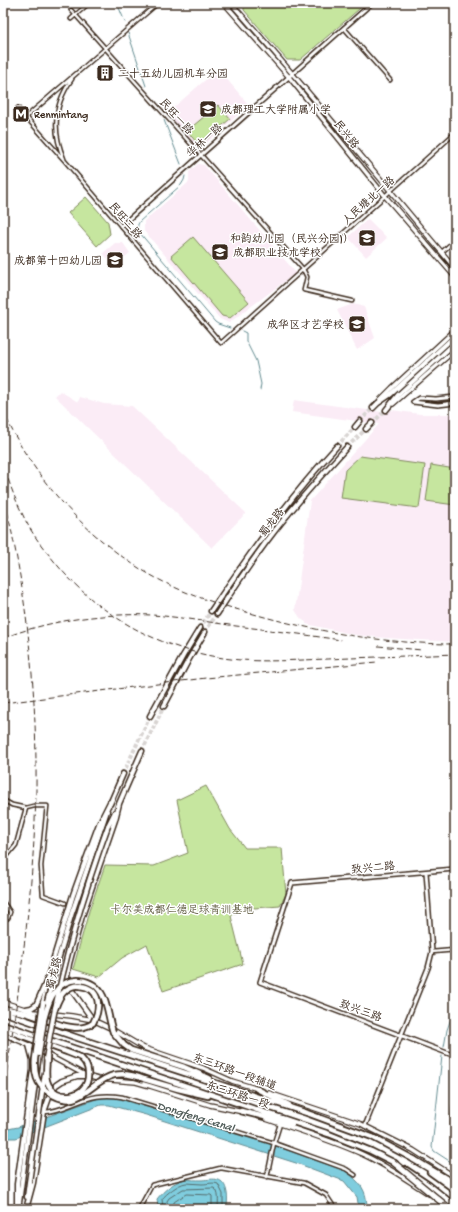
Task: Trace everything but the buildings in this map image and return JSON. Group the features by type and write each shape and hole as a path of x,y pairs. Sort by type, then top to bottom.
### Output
{"highway":[{"path":"58,960 43,1003 34,1059 37,1080 46,1091 53,1095 68,1099 81,1096 99,1082 112,1075 127,1074 178,1089 232,1101"},
{"path":"43,1024 52,997 56,990 70,981 78,979 86,981 93,984 100,990 104,997 113,1032 124,1045 131,1050 184,1067 235,1090"},
{"path":"3,1008 29,1014 61,1025 84,1028 93,1022 99,1009 97,996 89,988 76,986 64,991 55,1010"},
{"name":"东三环路一段","path":"3,1012 307,1113 372,1137 413,1159 455,1190"},
{"name":"东三环路一段","path":"3,1024 329,1134 371,1151 393,1162 429,1185 455,1206"},
{"path":"3,1029 82,1059 86,1064 89,1074 86,1086 82,1091 71,1095 55,1092 47,1081 47,1056"},
{"path":"257,1089 307,1113"},
{"path":"241,1111 329,1134"},
{"path":"413,1159 455,1184"},
{"path":"393,1162 451,1209"}],"main road":[{"name":"民兴路","path":"224,3 289,77 385,196 455,277"},
{"name":"民兴路","path":"233,4 455,268"},
{"path":"373,408 392,388 455,330"},
{"path":"378,403 391,394 455,336"},
{"path":"390,406 398,395 455,343"},
{"path":"386,410 455,350"},
{"path":"355,428 360,422"},
{"path":"366,430 372,423"},
{"name":"蜀龙路","path":"211,610 268,529 309,477 337,446"},
{"name":"蜀龙路","path":"217,614 246,571 297,503 347,447"},
{"path":"150,716 200,628"},
{"path":"164,706 205,632"},
{"name":"蜀龙路","path":"26,1209 47,1056 65,962 91,872 108,826 142,752"},
{"name":"蜀龙路","path":"18,1209 43,1024 58,960 72,913 110,802 122,774"},
{"path":"26,1010 36,1005 47,980 82,870 99,824 110,802"},
{"path":"93,1020 68,985 67,977 78,928 115,820 119,804"},
{"name":"东三环路一段辅道","path":"3,1002 34,1012 93,1020 148,1050 203,1068 232,1081 340,1116 365,1126 413,1150 455,1177"},
{"path":"3,1034 29,1045 87,1076 109,1081 124,1081 143,1084 210,1105 241,1111 341,1145 382,1164 451,1209"},
{"path":"18,1209 17,1184 33,1070 33,1060 29,1045"},
{"path":"26,1209 33,1183 44,1112 51,1092 56,1085 62,1081 69,1078 87,1076"}],"street":[{"path":"71,19 89,3"},
{"path":"26,117 158,3"},
{"name":"华林一路","path":"121,226 372,3"},
{"name":"民旺一路","path":"71,10 303,269"},
{"path":"344,28 390,80"},
{"path":"66,161 56,132 57,114 62,96 76,74"},
{"name":"民旺二路","path":"18,108 66,161 221,342"},
{"name":"人民塘北一路","path":"221,342 455,133"},
{"path":"442,252 455,240"},
{"path":"303,269 307,277 304,290 352,301"},
{"path":"455,397 436,399 419,398 413,402 438,405 455,403"},
{"path":"3,800 26,808 34,806 47,806 41,866 43,895 65,903"},
{"path":"3,861 16,845 26,808"},
{"name":"致兴二路","path":"260,982 292,883 455,869"},
{"path":"365,1126 428,968 432,952 426,872"},
{"path":"3,902 10,912 8,918 3,921"},
{"path":"432,952 455,950"},
{"name":"致兴三路","path":"260,982 455,1056"},
{"path":"44,1112 56,1110 100,1095 122,1096 274,1143 346,1169 355,1175"},
{"path":"455,1104 452,1124 455,1129"},
{"path":"267,1177 274,1143 280,1124"},
{"path":"139,1209 152,1185 222,1168 304,1183 326,1195 334,1209"},
{"path":"451,1209 455,1206"}],"shaded area":[{"name":"成都理工大学附属小学","path":"218,69 249,105 202,147 196,146 167,113"},
{"name":"成都职业技术学校","path":"198,164 204,165 296,273 229,323 220,319 144,231 144,221 189,182 189,172"},
{"name":"和韵幼儿园（民兴分园)）","path":"368,219 387,238 366,257 348,237"},
{"name":"成都第十四幼儿园","path":"115,243 123,243 130,253 113,266 103,253"},
{"name":"成华区才艺学校","path":"353,304 364,307 375,338 357,350 337,310"},
{"path":"60,391 78,402 80,397 104,404 132,406 246,513 212,548 55,396"},
{"path":"294,400 389,413 391,410 420,414 455,414 455,642 356,635 306,624 306,622 301,619 295,610 310,501 379,424 292,412"}],"green space":[{"path":"244,3 366,3 300,60 287,60 244,10"},
{"path":"218,105 230,119 201,144 197,143 187,131"},
{"path":"86,197 108,222 110,234 97,246 68,213"},
{"path":"193,237 249,302 230,318 222,316 171,256"},
{"path":"360,456 425,465 419,508 341,498 345,470"},
{"path":"431,465 455,469 455,505 426,501"},
{"name":"卡尔美成都仁德足球青训基地","path":"206,786 230,829 245,848 282,848 286,894 280,906 242,909 231,916 243,964 163,991 147,944 122,958 99,977 73,969 89,911 105,865 154,866 188,853 177,800"}],"water":[{"path":"108,1097 125,1099 239,1133 346,1171 362,1187 366,1196 367,1209 359,1209 357,1197 344,1181 299,1164 146,1115 109,1105 101,1105 16,1138 3,1138 3,1130 18,1127 99,1098"},
{"path":"185,1179 214,1179 221,1181 226,1188 227,1209 160,1209 158,1207 157,1199 173,1184"}],"waterway":[{"path":"117,3 125,22"},
{"path":"128,33 146,86"},
{"path":"164,120 181,164"},
{"path":"185,176 181,185 140,221 138,229 215,322 230,328"},
{"path":"242,331 246,333 246,341 256,361 261,384 260,390"},
{"path":"444,1047 447,1030 455,1007"},
{"path":"442,1056 432,1147 434,1151 454,1164"}],"tunnel":[{"path":"360,421 373,408"},
{"path":"372,423 386,410"},
{"path":"337,446 355,427"},
{"path":"347,447 366,429"},
{"path":"200,628 211,611"},
{"path":"205,632 217,614"},
{"path":"142,751 164,706"},
{"path":"123,774 150,716"}],"railway":[{"path":"3,410 29,460 66,506 87,528 109,547 132,564 156,578 181,590 220,604 309,628 381,640 455,644"},
{"path":"3,462 19,507 34,536 68,577 89,597 111,614 134,628 159,640 186,650 213,656 252,661 455,654"},
{"path":"3,494 18,567 29,641 35,715 36,753 35,829 29,905 20,982 3,1096"},
{"path":"3,638 57,622 76,619 114,615 152,615 341,640"},
{"path":"378,646 422,650"},
{"path":"3,703 206,678 377,662"}],"place":[{"name":"二十五幼儿园机车分园","path":"105,73"},
{"name":"成都理工大学附属小学","path":"208,109"},
{"name":"Renmintang","path":"21,114"},
{"name":"和韵幼儿园（民兴分园)）","path":"367,238"},
{"name":"成都职业技术学校","path":"220,252"},
{"name":"成都第十四幼儿园","path":"115,260"},
{"name":"成华区才艺学校","path":"357,324"}],"water label":[{"name":"Dongfeng Canal","path":"196,1116"}]}
